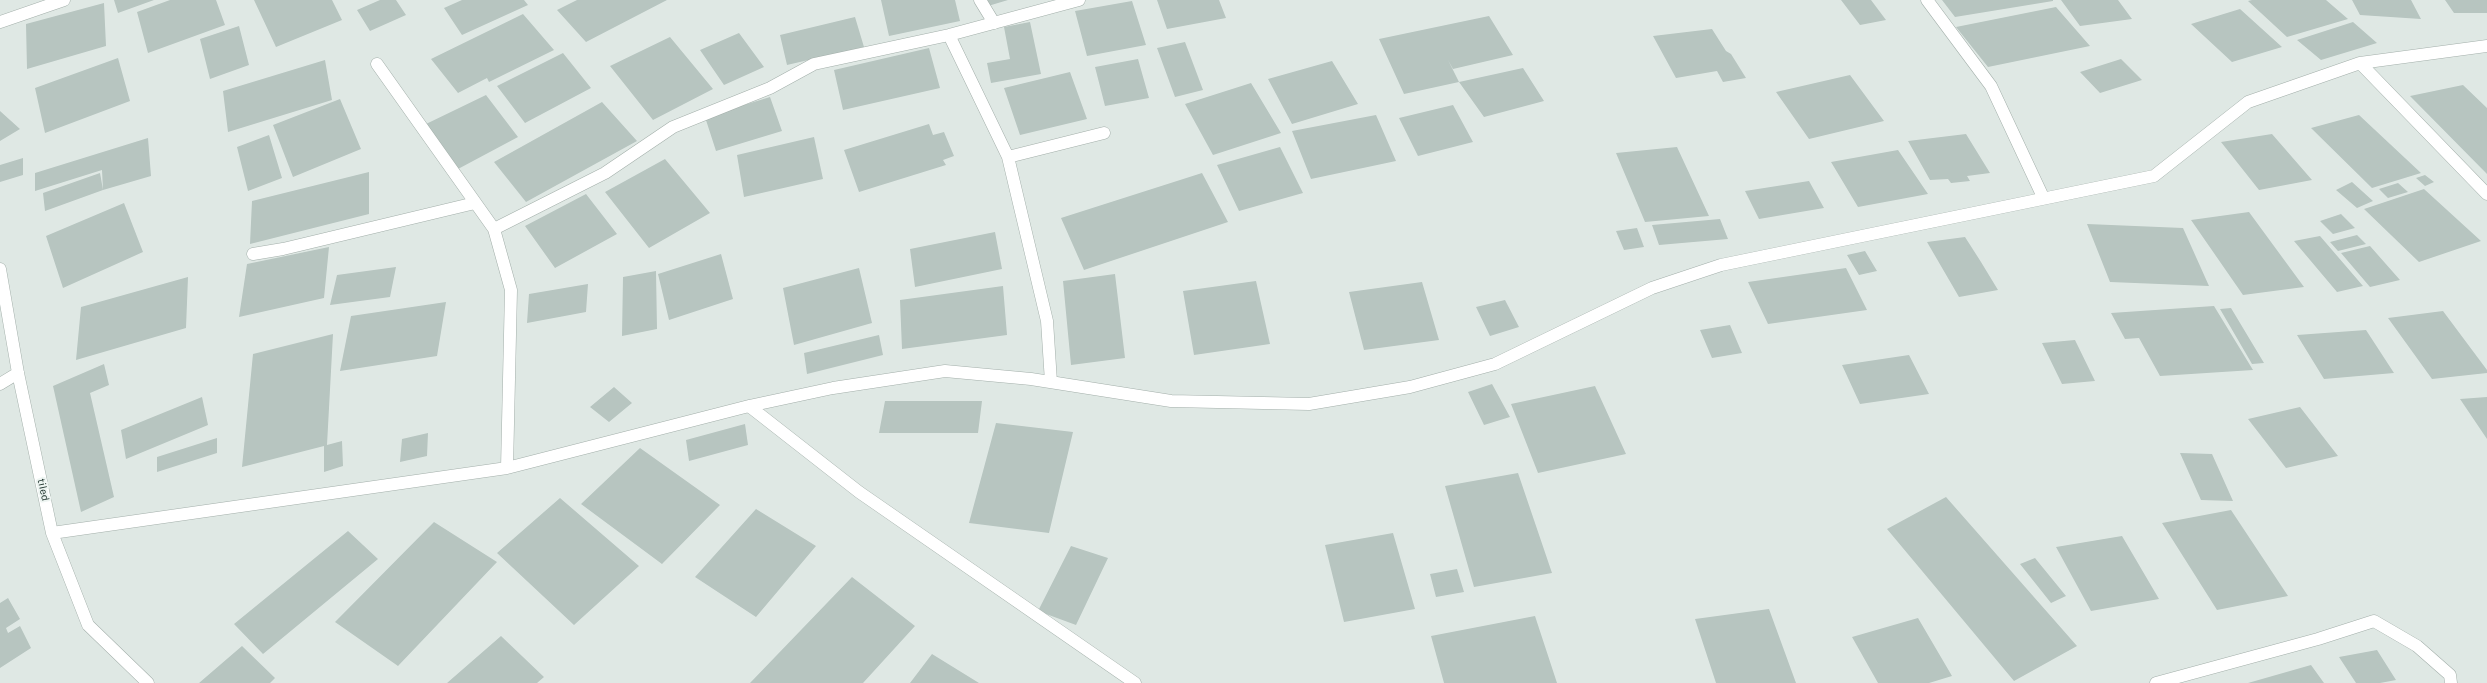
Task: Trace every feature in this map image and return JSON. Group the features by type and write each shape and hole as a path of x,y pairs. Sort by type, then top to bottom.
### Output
{"street":[{"path":"0,22 64,0"},
{"path":"980,0 994,23"},
{"path":"494,229 605,173 673,127 770,88 814,64 949,35 1079,0"},
{"path":"1927,0 1991,86 2043,198"},
{"path":"949,35 1008,157 1047,321 1051,382"},
{"path":"52,533 507,468 749,406 833,388 944,371 1051,382 1171,401 1301,404 1410,387 1495,364 1652,288 1721,265 2154,176 2248,102 2360,63 2487,46"},
{"path":"2360,63 2487,194"},
{"path":"377,64 494,229 512,290 507,468"},
{"path":"1008,157 1104,133"},
{"path":"252,254 284,249 475,203"},
{"name":"tiled","path":"0,269 18,373 52,533 88,625 148,683"},
{"path":"0,384 18,373"},
{"path":"749,406 859,492 1135,683"},
{"path":"2156,683 2318,639 2374,620 2417,646 2450,675 2451,683"}],"building":[{"path":"114,0 154,0 118,13"},
{"path":"170,0 216,0 225,25 148,53 137,12"},
{"path":"254,0 332,0 342,20 276,47"},
{"path":"380,0 396,0 406,15 370,31 357,10"},
{"path":"462,0 524,0 528,5 462,35 444,8"},
{"path":"577,0 667,0 586,42 557,10"},
{"path":"881,0 955,0 960,21 889,36"},
{"path":"986,0 1008,0 988,6"},
{"path":"1157,0 1219,0 1226,18 1167,29"},
{"path":"1841,0 1871,0 1886,20 1860,25"},
{"path":"1942,0 2053,0 2053,1 1955,17"},
{"path":"2061,0 2118,0 2132,19 2080,26"},
{"path":"2326,0 2348,19 2287,37 2248,1"},
{"path":"2352,0 2411,0 2421,19 2360,15"},
{"path":"2445,0 2487,0 2487,13 2454,13"},
{"path":"1132,1 1146,45 1087,56 1075,11"},
{"path":"104,3 106,46 27,69 26,24"},
{"path":"2056,7 2090,46 1988,67 1956,27"},
{"path":"2240,9 2282,47 2232,62 2191,24"},
{"path":"523,14 554,50 489,82 487,78 458,93 431,59"},
{"path":"1489,16 1513,55 1453,69 1448,60 1459,82 1404,94 1379,39"},
{"path":"855,17 864,47 787,65 780,35"},
{"path":"1030,22 1041,74 991,83 987,63 1010,59 1004,27"},
{"path":"2353,22 2377,43 2321,60 2297,40"},
{"path":"239,26 249,65 210,79 200,39"},
{"path":"1712,29 1726,51 1731,54 1746,78 1723,82 1717,71 1676,78 1653,36"},
{"path":"739,33 764,67 724,85 700,50"},
{"path":"670,37 713,89 653,120 610,66"},
{"path":"1185,42 1203,90 1175,97 1157,48"},
{"path":"929,48 940,88 843,110 834,70"},
{"path":"563,53 591,88 525,123 497,86"},
{"path":"118,58 130,101 45,133 35,88"},
{"path":"1138,59 1149,98 1105,106 1095,67"},
{"path":"2121,59 2142,80 2100,93 2080,72"},
{"path":"325,60 332,100 228,132 223,91"},
{"path":"1332,61 1358,104 1292,124 1268,79"},
{"path":"1523,68 1544,101 1484,117 1459,82"},
{"path":"1070,72 1087,119 1020,135 1004,88"},
{"path":"1850,75 1884,121 1809,139 1776,92"},
{"path":"1251,83 1281,133 1213,155 1185,104"},
{"path":"2463,85 2487,108 2487,174 2410,96"},
{"path":"486,95 518,137 458,169 426,124"},
{"path":"770,97 782,131 716,151 705,117"},
{"path":"340,99 361,149 293,177 273,125"},
{"path":"602,102 637,141 526,202 494,162"},
{"path":"1453,105 1473,142 1418,156 1399,118"},
{"path":"0,111 20,129 0,141"},
{"path":"1376,115 1396,161 1311,179 1292,131"},
{"path":"2359,115 2421,173 2372,188 2311,128"},
{"path":"929,124 933,135 944,132 954,156 943,160 946,165 859,192 844,150"},
{"path":"1966,134 1990,173 1967,176 1970,181 1951,183 1948,179 1930,180 1908,141"},
{"path":"2272,134 2312,180 2259,190 2221,142"},
{"path":"269,135 282,178 248,191 237,147"},
{"path":"814,137 823,179 744,197 737,155"},
{"path":"148,138 151,176 103,190 102,170 35,191 35,173"},
{"path":"1280,147 1303,193 1239,211 1217,165"},
{"path":"1677,147 1709,216 1645,222 1616,153"},
{"path":"1898,150 1928,194 1858,207 1831,162"},
{"path":"23,158 23,175 0,182 0,165"},
{"path":"665,159 710,213 649,248 605,192"},
{"path":"369,172 369,214 250,244 252,201"},
{"path":"100,173 103,190 45,211 43,193"},
{"path":"1202,173 1228,222 1084,270 1061,218"},
{"path":"2425,175 2434,182 2425,186 2416,178"},
{"path":"1809,181 1824,208 1759,219 1745,191"},
{"path":"2352,182 2373,201 2357,208 2336,190"},
{"path":"2398,183 2408,192 2388,198 2379,189"},
{"path":"2424,189 2481,241 2419,262 2364,209"},
{"path":"586,194 617,234 555,268 525,226"},
{"path":"124,203 143,252 63,288 46,236"},
{"path":"2249,212 2304,287 2243,295 2191,220"},
{"path":"2341,214 2355,228 2333,234 2320,221"},
{"path":"1720,219 1728,239 1659,245 1652,225"},
{"path":"2087,224 2183,228 2209,286 2110,282"},
{"path":"1637,228 1644,247 1624,250 1616,231"},
{"path":"995,232 1002,269 915,287 910,249"},
{"path":"2357,235 2366,244 2338,251 2330,242"},
{"path":"2320,236 2363,286 2337,292 2294,241"},
{"path":"1965,237 1998,290 1959,297 1927,242"},
{"path":"2370,246 2400,280 2370,287 2341,253"},
{"path":"329,247 324,298 239,317 247,264"},
{"path":"1865,251 1877,271 1859,275 1847,255"},
{"path":"721,254 733,299 669,320 658,274"},
{"path":"396,267 390,297 330,305 337,275"},
{"path":"859,268 872,323 794,345 783,288"},
{"path":"1846,268 1867,310 1768,324 1748,282"},
{"path":"656,271 657,329 622,336 623,277"},
{"path":"1115,274 1125,358 1071,365 1063,281"},
{"path":"188,277 186,328 76,360 81,307"},
{"path":"1256,281 1270,344 1194,355 1183,291"},
{"path":"1422,282 1439,340 1364,350 1349,292"},
{"path":"588,284 586,312 527,323 529,294"},
{"path":"1003,286 1007,335 902,349 900,300"},
{"path":"1505,300 1519,327 1490,336 1476,307"},
{"path":"446,302 437,356 340,371 351,316"},
{"path":"2214,306 2253,370 2160,376 2139,338 2125,339 2111,313"},
{"path":"2231,308 2264,363 2252,364 2220,309"},
{"path":"2443,311 2487,370 2487,373 2432,379 2388,318"},
{"path":"1730,325 1742,353 1712,358 1700,330"},
{"path":"2366,330 2394,373 2324,379 2297,335"},
{"path":"333,334 327,445 342,441 343,466 324,472 324,446 242,467 253,354"},
{"path":"879,335 883,355 807,374 804,353"},
{"path":"2075,340 2095,381 2062,384 2042,343"},
{"path":"1909,355 1929,394 1860,404 1842,365"},
{"path":"104,364 109,385 90,393 114,497 81,512 53,386"},
{"path":"1492,384 1510,417 1484,425 1468,392"},
{"path":"1595,386 1626,454 1538,473 1511,404"},
{"path":"614,387 632,403 609,422 590,407"},
{"path":"202,397 208,425 126,459 121,430"},
{"path":"2487,397 2487,439 2460,399"},
{"path":"885,401 982,401 978,433 879,433"},
{"path":"2300,407 2338,456 2286,468 2248,419"},
{"path":"996,423 1073,432 1049,533 969,523"},
{"path":"745,424 748,445 689,461 686,440"},
{"path":"428,433 427,456 400,462 402,439"},
{"path":"217,438 217,453 157,472 157,457"},
{"path":"640,448 720,505 662,564 581,504"},
{"path":"2180,453 2212,454 2233,501 2201,500"},
{"path":"1518,473 1552,573 1474,587 1445,486"},
{"path":"1946,497 2077,646 2014,681 1887,529"},
{"path":"560,498 639,566 574,625 497,553"},
{"path":"756,509 816,546 756,617 695,577"},
{"path":"2231,510 2288,596 2217,610 2162,523"},
{"path":"434,522 497,562 398,666 335,622"},
{"path":"348,531 378,559 263,654 234,624"},
{"path":"1393,533 1415,609 1344,622 1325,545"},
{"path":"2122,536 2159,599 2091,611 2056,547"},
{"path":"1071,546 1108,558 1076,625 1038,611"},
{"path":"2035,558 2066,596 2051,603 2020,564"},
{"path":"1457,569 1464,592 1436,597 1430,574"},
{"path":"852,577 915,626 863,683 750,683"},
{"path":"8,598 20,619 6,628 8,633 20,626 31,648 0,668 0,603"},
{"path":"1769,609 1796,683 1716,683 1695,619"},
{"path":"1535,616 1557,683 1444,683 1431,636"},
{"path":"1918,618 1952,676 1929,683 1878,683 1852,637"},
{"path":"501,636 544,677 537,683 447,683"},
{"path":"242,646 275,678 270,683 199,683"},
{"path":"2377,650 2396,680 2380,683 2356,683 2339,657"},
{"path":"932,654 979,683 910,683"},
{"path":"2311,665 2324,683 2248,683"}]}
